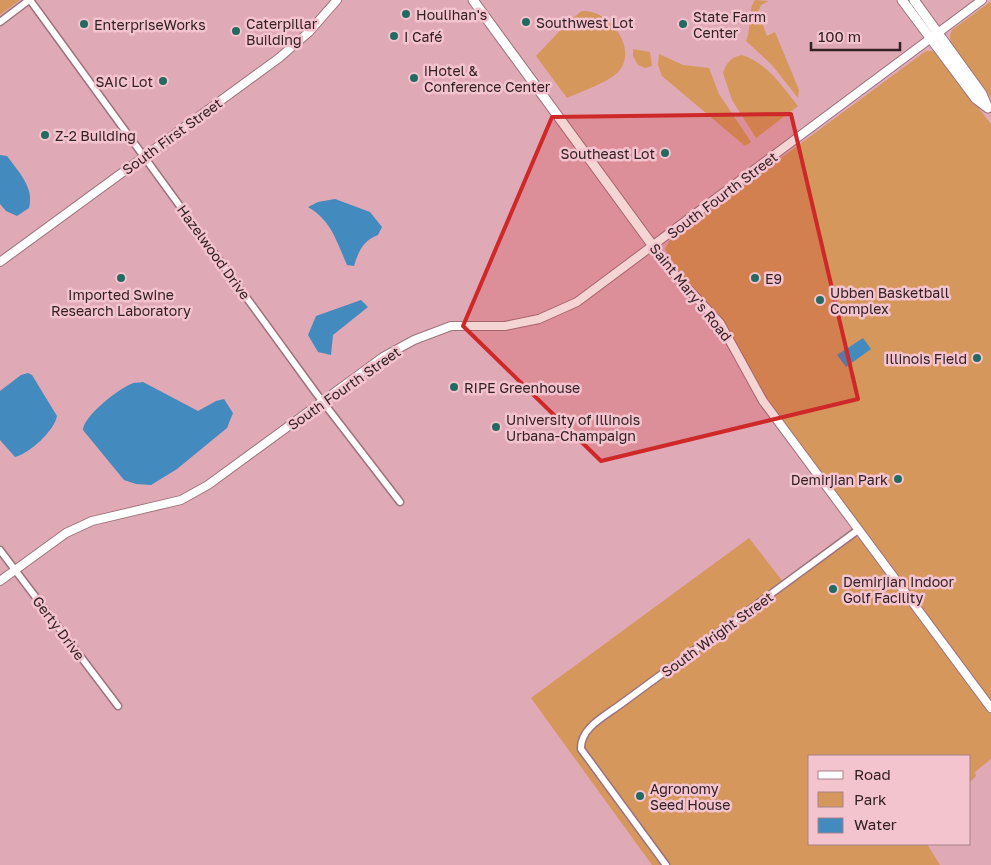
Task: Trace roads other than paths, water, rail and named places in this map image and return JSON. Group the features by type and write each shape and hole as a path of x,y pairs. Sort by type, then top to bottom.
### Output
{"main road":[{"name":"Saint Mary's Road","path":"473,0 653,246"},
{"path":"902,0 935,36 982,94 990,110"},
{"path":"914,0 935,36"}],"street":[{"path":"0,22 30,0"},
{"name":"Hazelwood Drive","path":"30,0 323,402 400,502"},
{"name":"South First Street","path":"0,262 279,58 309,32 337,0"},
{"name":"South Fourth Street","path":"0,581 66,533 92,521 181,500 236,466 383,357 414,340 451,326 505,326 539,319 577,302 982,0"},
{"name":"Saint Mary's Road","path":"653,246 677,277 720,323 763,401 991,708"},
{"name":"South Wright Street","path":"666,865 581,750 581,741 586,732 620,704 858,530"},
{"name":"Gerty Drive","path":"0,550 118,706"}],"water":[{"path":"0,155 7,156 24,180 30,194 29,208 17,216 6,211 0,204"},
{"path":"335,199 370,212 382,227 378,235 362,247 354,266 347,265 328,225 316,212 308,207 318,202"},
{"path":"361,300 368,307 333,335 331,355 318,352 308,335 316,316"},
{"path":"863,338 871,349 846,367 837,355"},
{"path":"28,373 32,375 57,416 55,422 41,441 15,457 0,440 0,391 21,375"},
{"path":"143,382 198,411 216,401 224,399 233,413 227,428 177,469 151,485 136,484 124,480 83,430 89,418 110,397 132,383"}],"place":[{"name":"Houlihan's","path":"406,14"},
{"name":"Southwest Lot","path":"526,22"},
{"name":"EnterpriseWorks","path":"84,24"},
{"name":"State Farm Center","path":"683,24"},
{"name":"Caterpillar Building","path":"236,31"},
{"name":"I Café","path":"394,36"},
{"name":"iHotel & Conference Center","path":"414,78"},
{"name":"SAIC Lot","path":"163,81"},
{"name":"Z-2 Building","path":"45,135"},
{"name":"Southeast Lot","path":"665,153"},
{"name":"Imported Swine Research Laboratory","path":"121,278"},
{"name":"E9","path":"755,278"},
{"name":"Ubben Basketball Complex","path":"820,300"},
{"name":"Illinois Field","path":"977,358"},
{"name":"RIPE Greenhouse","path":"454,387"},
{"name":"University of Illinois Urbana-Champaign","path":"496,427"},
{"name":"Demirjian Park","path":"898,479"},
{"name":"Demirjian Indoor Golf Facility","path":"833,589"},
{"name":"Agronomy Seed House","path":"640,796"}]}
